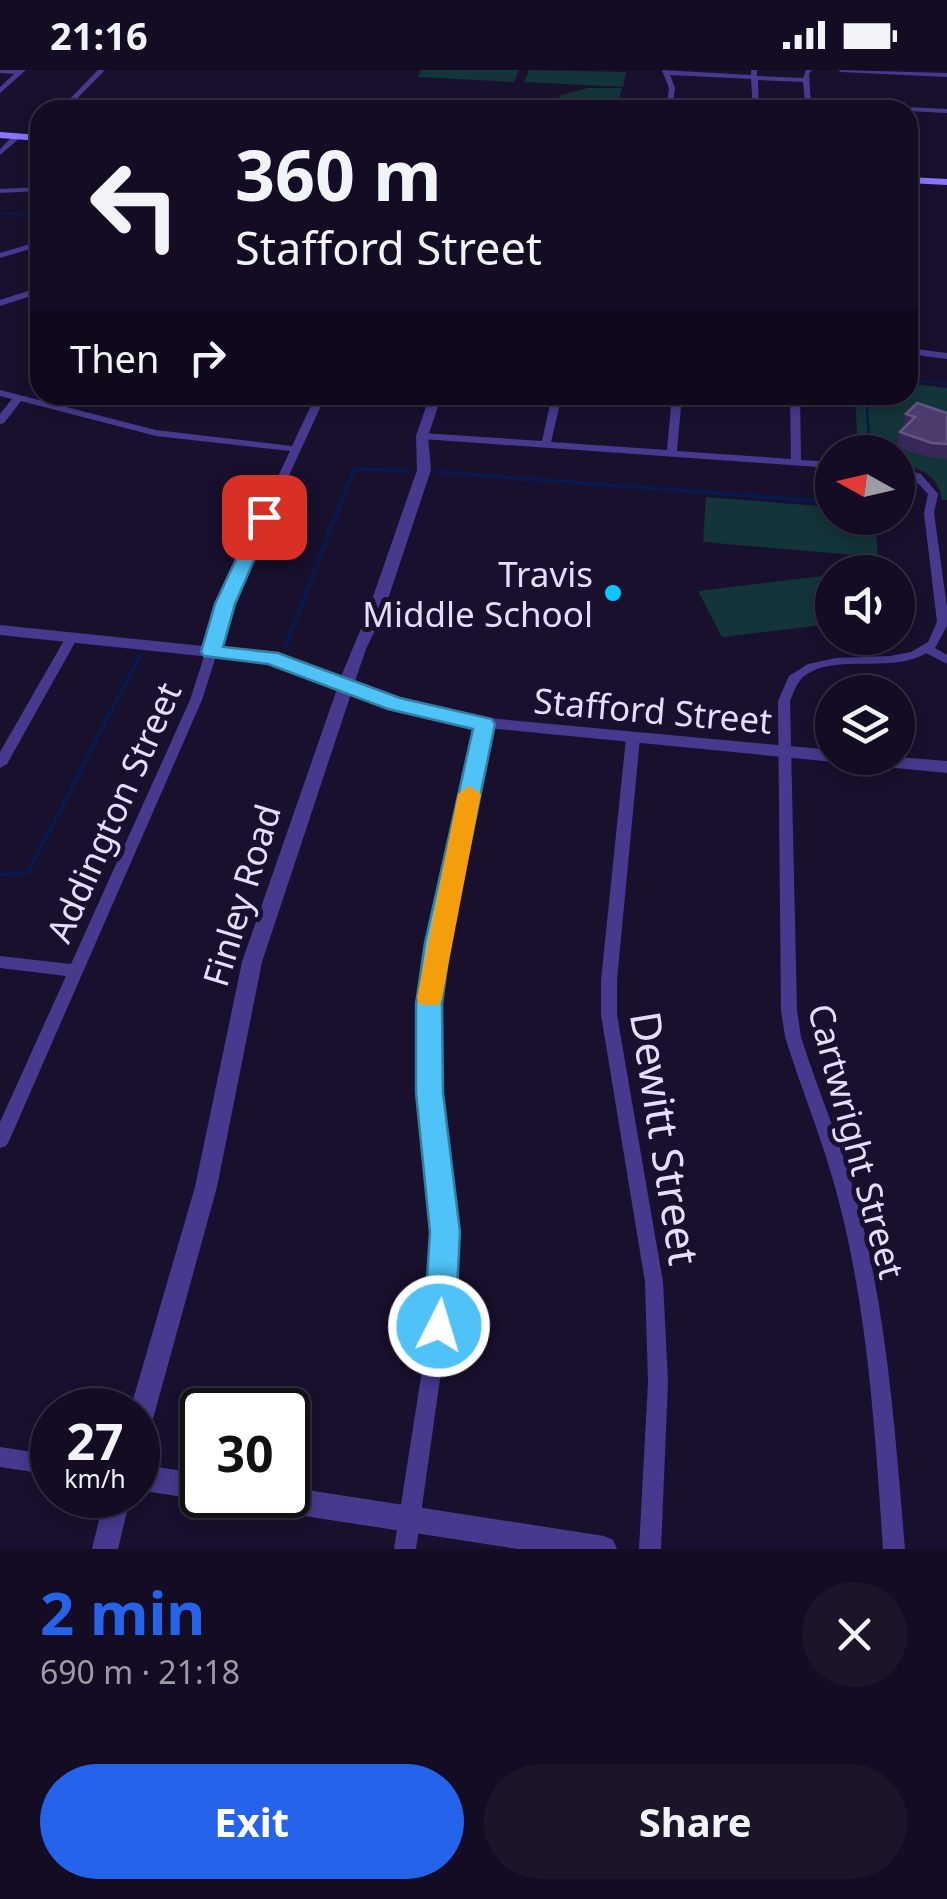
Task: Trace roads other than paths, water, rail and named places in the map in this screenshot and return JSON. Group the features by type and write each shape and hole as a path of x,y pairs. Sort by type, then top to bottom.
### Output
{"main road":[{"path":"0,133 30,135"},
{"path":"0,133 30,135"},
{"path":"918,183 947,184"}],"street":[{"path":"72,100 102,70"},
{"path":"808,100 806,80 810,70"},
{"path":"841,70 947,75"},
{"path":"0,71 22,71"},
{"path":"0,90 22,71"},
{"path":"670,100 672,88 665,72 754,74 806,80"},
{"path":"754,74 755,100"},
{"path":"918,110 947,111"},
{"path":"0,154 18,136"},
{"path":"0,191 30,190"},
{"path":"0,256 30,247"},
{"path":"0,302 30,293"},
{"path":"918,352 946,356"},
{"path":"0,392 30,401"},
{"path":"0,422 18,398"},
{"path":"46,405 156,433 296,449"},
{"name":"Addington Street","path":"0,1141 196,700 233,584 316,405"},
{"name":"Finley Road","path":"149,1388 206,1187 252,962 424,470 422,436 433,405"},
{"path":"546,444 555,405"},
{"path":"672,453 676,405"},
{"path":"794,405 796,462"},
{"path":"422,436 815,464"},
{"path":"915,477 925,481 938,505 942,622 938,638 926,648 947,660"},
{"name":"Stafford Street","path":"0,630 271,658 408,708 484,724 815,755"},
{"path":"0,764 72,637"},
{"name":"Cartwright Street","path":"894,1549 883,1401 861,1257 846,1194 793,1037 789,1010 785,694 802,672 824,663 889,661 926,648"},
{"path":"405,1549 436,1357 445,1247 429,1093 432,973 484,724"},
{"name":"Dewitt Street","path":"633,738 608,980 609,1015 654,1282 658,1382 650,1549"},
{"path":"915,764 947,767"},
{"path":"0,962 76,971"},
{"path":"0,1457 30,1462"},
{"path":"310,1504 604,1549"},
{"path":"105,1549 112,1518"}],"waterway":[{"path":"0,213 30,214"},
{"path":"918,380 947,384"},
{"path":"867,405 869,435"},
{"path":"285,648 354,469 409,470"},
{"path":"437,472 815,501"},
{"path":"0,875 28,872 141,654"}],"place":[{"name":"Travis Middle School","path":"613,593"}]}
